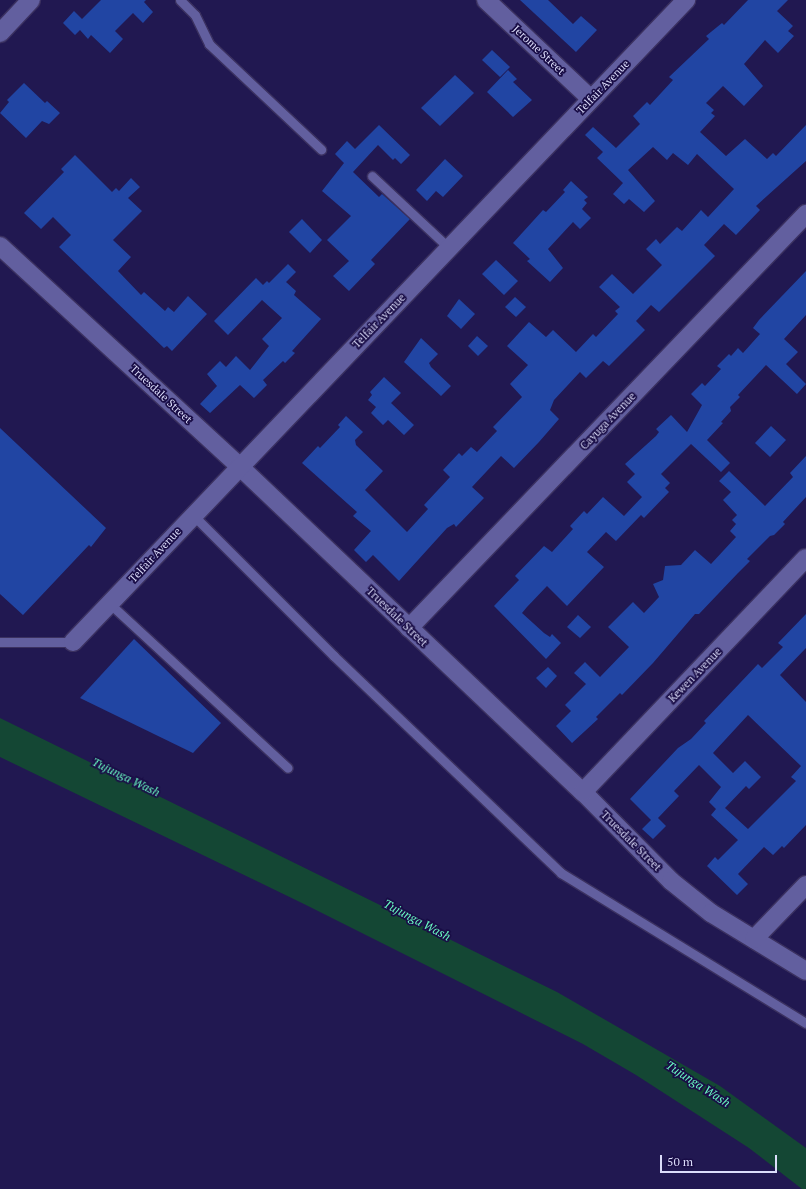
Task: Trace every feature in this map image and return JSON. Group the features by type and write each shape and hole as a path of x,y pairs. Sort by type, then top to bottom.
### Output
{"street":[{"path":"0,32 32,0"},
{"name":"Jerome Street","path":"486,0 591,99"},
{"name":"Telfair Avenue","path":"73,642 192,515 686,0"},
{"name":"Cayuga Avenue","path":"409,628 806,214"},
{"name":"Truesdale Street","path":"0,246 239,466 583,792 671,881 711,913 806,971"},
{"name":"Kewen Avenue","path":"583,792 806,558"},
{"path":"754,939 806,885"}],"lane":[{"path":"180,0 195,15 209,44 321,150"},
{"path":"372,176 448,248"},
{"path":"192,515 334,656 561,873 806,1023"},
{"path":"109,603 288,768"},
{"path":"0,642 73,642"}],"water":[{"name":"Tujunga Wash","path":"0,718 557,992 720,1086 806,1148 806,1189 802,1189 749,1148 636,1075 583,1044 306,905 0,757"}],"building":[{"path":"101,0 146,0 144,2 153,12 143,23 133,13 115,31 123,39 110,53 91,35 88,39 80,30 75,35 63,23 74,11 82,19"},
{"path":"520,0 548,0 573,24 581,16 597,30 576,52"},
{"path":"748,0 788,0 777,11 793,26 788,31 794,36 778,53 765,40 744,64 763,86 744,106 723,86 706,103 714,110 711,113 715,116 700,132 726,156 745,139 767,159 773,153 776,156 806,125 806,161 756,206 760,210 736,235 724,224 704,245 715,256 659,312 651,305 636,321 645,330 609,366 603,361 586,378 580,372 554,400 550,410 559,419 514,468 501,456 472,487 484,498 456,527 454,524 447,528 399,581 373,555 366,562 354,550 371,531 353,516 357,512 302,463 318,446 320,448 340,427 338,425 346,416 363,432 355,440 356,445 383,471 365,490 407,532 428,509 424,505 450,477 443,470 459,453 462,456 471,447 477,452 497,431 493,427 522,397 510,384 528,365 507,346 529,322 546,337 553,330 576,352 593,334 596,337 618,314 615,311 620,307 599,287 612,274 633,294 662,265 646,249 656,239 660,244 677,227 682,231 701,210 708,217 734,189 697,154 688,165 673,153 667,160 653,147 628,170 655,201 644,212 629,199 624,204 613,194 623,183 597,158 603,152 585,135 593,127 616,148 640,124 633,116 647,102 650,105 673,80 669,77 709,39 706,36 722,23 724,25"},
{"path":"492,50 510,67 500,77 482,60"},
{"path":"508,70 517,79 513,82 532,100 513,117 487,92"},
{"path":"455,75 474,93 440,126 421,108"},
{"path":"24,83 45,103 47,101 60,113 49,124 42,121 26,138 0,113 9,102 7,100"},
{"path":"379,125 410,155 401,164 395,158 393,160 378,145 353,172 379,197 382,194 410,219 371,260 375,264 349,291 333,276 349,261 327,240 351,216 322,191 344,163 335,154 347,141 355,149"},
{"path":"75,155 112,192 116,188 119,191 131,178 140,187 128,198 142,211 113,240 131,257 118,271 141,295 144,292 165,311 168,307 174,312 188,296 207,314 172,351 167,346 164,348 59,247 71,235 53,217 41,229 24,213 64,172 61,169"},
{"path":"445,159 463,176 443,197 436,191 427,201 416,190"},
{"path":"571,181 588,197 584,200 587,203 582,209 591,218 580,229 573,222 548,249 563,268 550,282 527,261 530,259 513,243 543,210 546,212 565,192 563,190"},
{"path":"302,219 322,240 310,253 289,232"},
{"path":"496,260 518,281 504,295 482,274"},
{"path":"288,264 296,272 286,282 296,291 294,295 321,319 292,351 295,353 285,363 283,361 263,380 267,385 254,398 240,385 210,413 200,404 217,386 207,374 220,361 226,367 236,356 250,370 269,346 262,339 282,318 262,300 228,335 214,321 256,278 263,285 267,281 269,283"},
{"path":"806,271 806,315 784,339 798,352 786,364 806,384 797,394 766,365 738,395 740,397 730,407 731,411 721,422 723,423 707,440 730,463 721,472 691,444 661,474 670,483 665,488 669,492 644,518 641,515 616,541 606,532 587,552 604,567 567,606 547,586 527,607 522,613 544,633 550,637 552,634 561,643 546,659 494,606 519,580 515,576 544,546 552,552 573,529 570,526 584,511 587,514 603,497 624,516 642,497 627,482 635,474 625,464 656,436 659,432 656,429 671,415 687,432 702,405 691,394 702,383 705,386 721,369 717,366 729,354 731,356 738,348 743,353 760,334 753,328 759,320"},
{"path":"515,297 526,307 516,317 505,307"},
{"path":"459,299 475,314 461,329 447,316"},
{"path":"477,336 488,346 478,356 468,346"},
{"path":"421,338 438,354 429,363 431,367 451,386 441,396 404,362"},
{"path":"384,377 401,393 391,403 414,425 404,435 388,420 383,425 371,413 376,407 368,400 372,395 370,392"},
{"path":"771,426 786,440 770,457 755,443"},
{"path":"0,428 106,528 91,547 89,545 23,615 0,594"},
{"path":"806,456 806,497 783,522 785,524 774,535 770,536 747,559 750,561 699,614 695,614 653,663 622,695 620,693 596,717 598,719 572,743 556,726 571,711 565,705 586,684 574,673 585,662 600,677 629,647 608,627 633,602 644,613 659,597 653,584 663,580 665,566 681,565 695,550 711,564 736,537 730,531 736,524 732,520 737,515 723,500 731,492 719,481 729,471 765,506 793,477 790,473"},
{"path":"806,614 806,648 780,675 806,702 806,825 784,848 782,846 773,855 764,847 738,874 748,884 737,895 707,866 715,857 718,860 738,840 711,815 716,809 709,802 721,787 699,765 674,791 679,796 658,818 666,826 653,839 642,829 651,820 630,799 678,748 691,739 706,723 704,721 758,664 762,668 783,647 778,643","holes":["748,715 801,766 791,777 796,781 748,829 725,808 746,786 749,789 761,777 745,761 733,773 713,753"]},
{"path":"578,615 591,627 580,638 567,627"},
{"path":"134,639 221,723 193,753 80,698"},
{"path":"548,667 557,676 546,688 536,678"}]}
